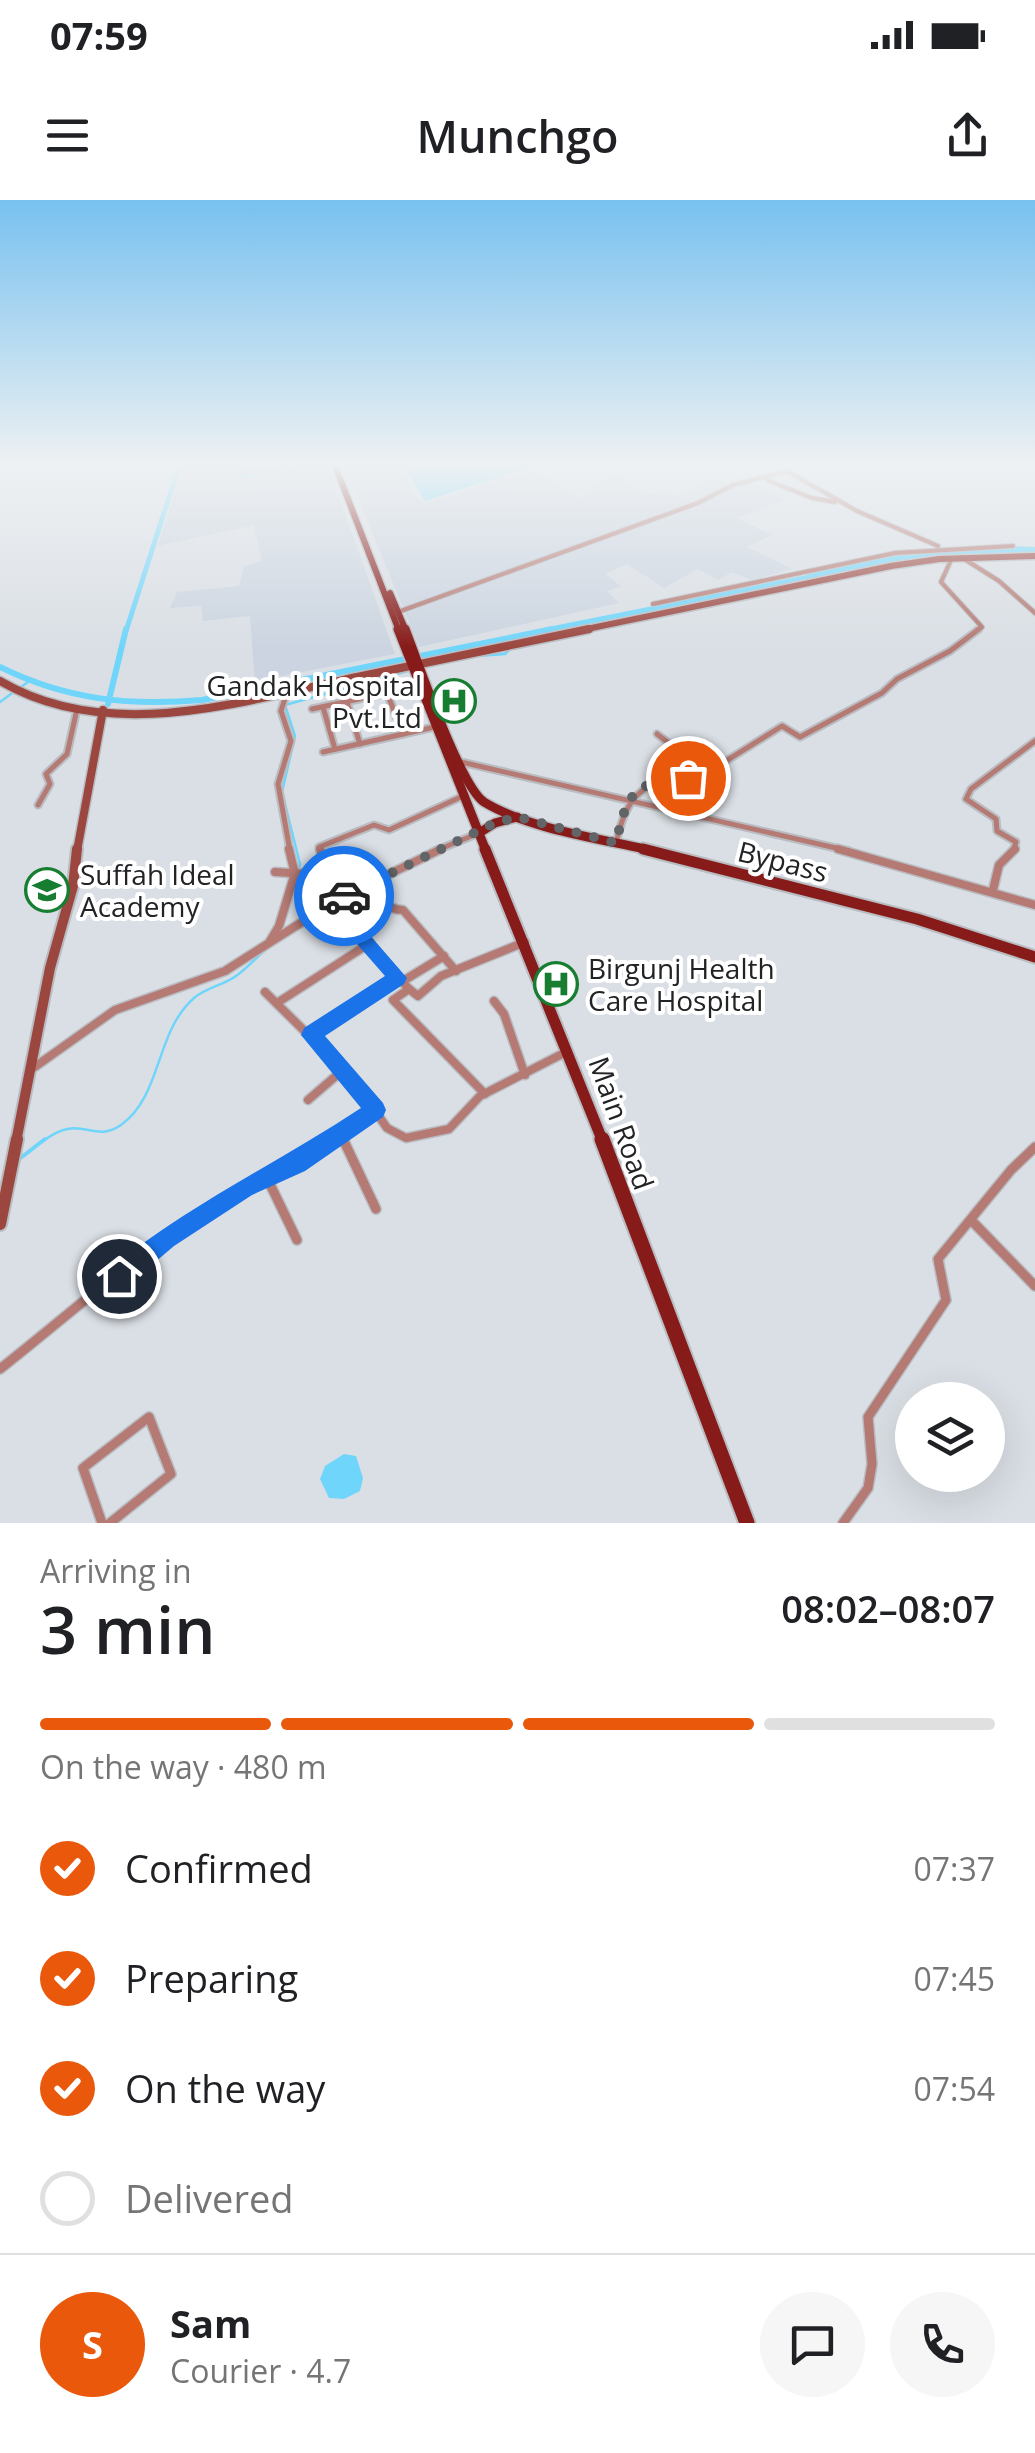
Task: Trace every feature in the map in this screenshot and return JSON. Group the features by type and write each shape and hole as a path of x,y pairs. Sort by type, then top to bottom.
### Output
{"main road":[{"name":"Main Road","path":"361,525 440,726 463,796 568,1051 747,1523"},
{"name":"Main Road","path":"362,525 398,612 413,661"},
{"path":"0,681 4,689 78,708 200,710 413,661 818,580 961,557 1035,556"},
{"path":"0,1224 50,968 73,886 81,818 103,710"},
{"name":"Main Road","path":"440,726 464,774"},
{"name":"Bypass","path":"464,774 481,800 518,817 917,918 1035,957"},
{"path":"479,833 495,823 518,817"}],"street":[{"path":"398,612 640,525"},
{"path":"891,525 943,548"},
{"path":"652,604 845,563 943,548 1014,546"},
{"path":"961,557 999,581 1035,613"},
{"path":"677,769 694,781 782,726 800,737 882,694 897,679 982,627 941,582 952,558"},
{"path":"273,942 295,872 278,782 293,744 291,727 282,710 287,690"},
{"path":"312,710 388,693 403,734"},
{"path":"348,702 360,744"},
{"path":"323,707 334,749"},
{"path":"38,805 50,784 46,774 70,747 73,716 78,708"},
{"path":"323,752 440,726"},
{"path":"657,734 691,760"},
{"path":"993,890 999,865 1016,842 997,831 996,819 966,799 971,789 1035,741"},
{"path":"616,843 634,790 706,750"},
{"path":"460,762 993,890 1035,906"},
{"path":"275,872 307,874 326,869 319,848 374,825 389,830 463,796"},
{"path":"28,1071 115,1010 225,970 340,898 479,833"},
{"path":"371,882 380,899 395,910 403,910 456,971"},
{"path":"340,898 356,931 418,996 438,978 524,942"},
{"path":"277,1003 370,943"},
{"path":"311,1035 366,995 444,956"},
{"path":"409,989 395,998 396,1003 485,1094"},
{"path":"266,992 344,1069 387,1128 406,1138 448,1129 485,1094 568,1051"},
{"path":"494,1001 504,1014 525,1076"},
{"path":"308,1100 344,1069"},
{"path":"0,1370 166,1238 376,1110"},
{"path":"340,1134 354,1156 358,1175 376,1209"},
{"path":"843,1523 868,1488 872,1464 868,1417 946,1300 938,1259 1011,1170 1035,1147"},
{"path":"267,1178 298,1240"},
{"path":"972,1220 1035,1286"},
{"path":"102,1523 84,1468 149,1417 171,1474 110,1523"}],"shaded area":[{"path":"165,525 349,525 395,654 255,681 250,616 203,621 201,606 170,608 177,592 239,586 244,566 262,561 254,525 158,546"},
{"path":"369,525 751,525 772,535 747,547 792,569 752,580 732,572 718,580 698,569 664,588 627,564 605,574 621,586 607,591 619,603 419,647"}],"water":[{"path":"1035,547 1035,553 956,554 815,579 805,573 919,551"},
{"path":"344,1454 356,1456 363,1478 360,1491 344,1499 329,1498 320,1479 325,1466"}],"waterway":[{"path":"126,631 160,525"},
{"path":"541,631 820,575"},
{"path":"109,699 126,629"},
{"path":"109,699 202,700 553,629"},
{"path":"477,656 505,654 511,648"},
{"path":"0,667 49,687 109,699"},
{"path":"285,918 300,864 282,792 295,736 285,705 408,671"},
{"path":"21,687 28,682"},
{"path":"0,702 15,691"},
{"path":"108,704 109,699"},
{"path":"42,1142 67,1129 102,1132 121,1125 144,1098 181,1012 198,995 236,976 265,950"},
{"path":"18,1160 45,1139"}],"way so far":[{"path":"344,896 495,823 518,817 616,843 625,804 634,790 677,769 688,778"}],"place":[{"name":"Gandak Hospital Pvt.Ltd","path":"454,701"},
{"name":"Suffah Ideal Academy","path":"47,890"},
{"name":"Birgunj Health Care Hospital","path":"556,984"}],"route":[{"path":"119,1276 166,1238 244,1187 280,1173 376,1110 354,1080 311,1035 366,995 371,996 398,978 356,931 340,898 344,896"}]}
